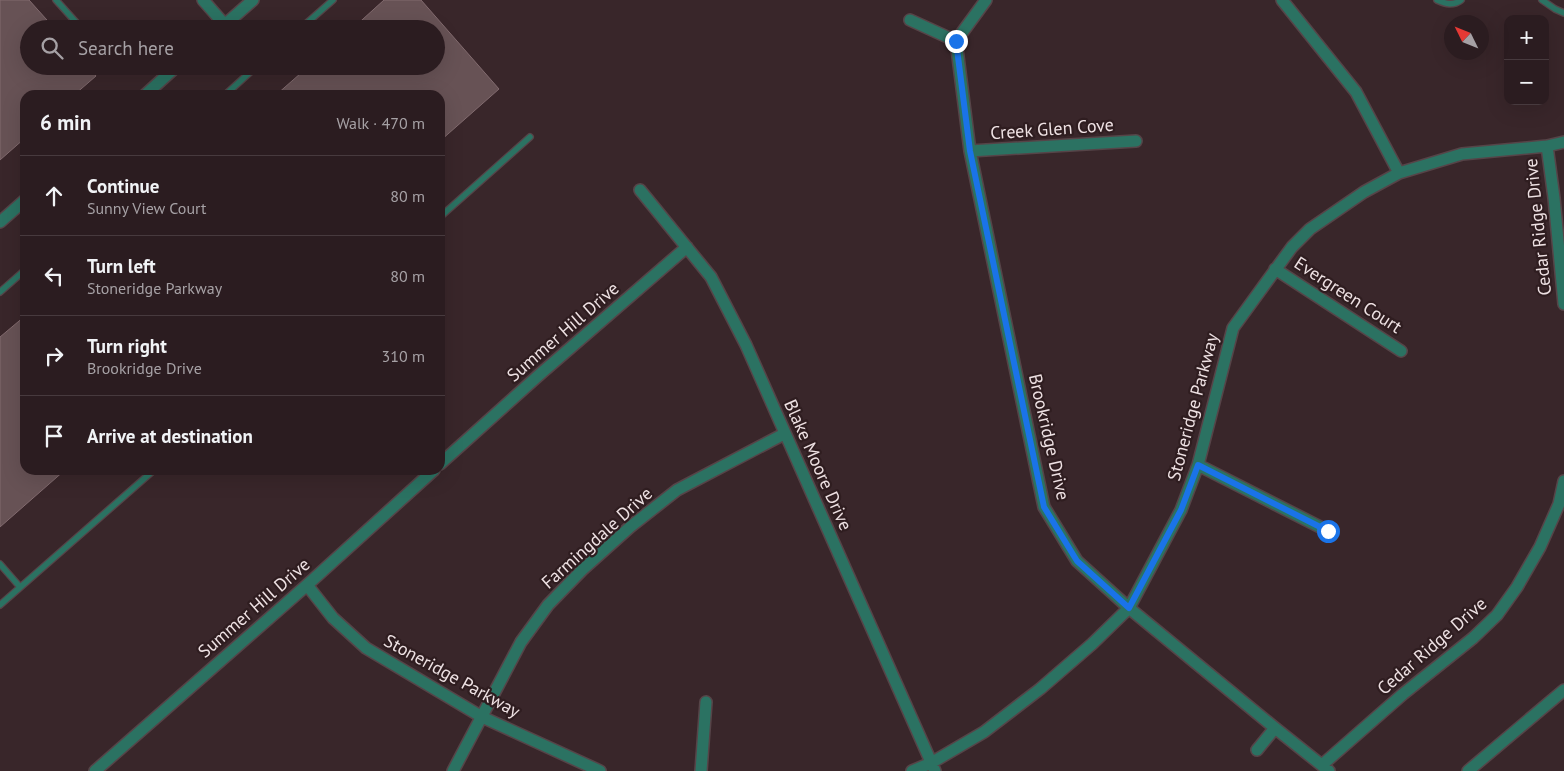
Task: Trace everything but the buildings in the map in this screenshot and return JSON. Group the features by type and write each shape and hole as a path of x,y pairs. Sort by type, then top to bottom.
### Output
{"street":[{"path":"203,0 217,20"},
{"path":"230,20 253,0"},
{"path":"910,20 956,41 986,0"},
{"path":"1282,0 1356,92 1399,173"},
{"name":"Brookridge Drive","path":"956,41 970,151 1044,507 1077,561 1129,608 1326,768"},
{"path":"151,90 168,75"},
{"name":"Creek Glen Cove","path":"970,151 1136,141"},
{"name":"Stoneridge Parkway","path":"912,771 933,767 984,732 1040,689 1092,644 1129,608 1181,510 1198,465 1233,328 1292,247 1310,229 1364,192 1399,173 1462,154 1547,146 1564,142"},
{"name":"Cedar Ridge Drive","path":"1547,146 1564,304"},
{"name":"Blake Moore Drive","path":"640,190 711,278 746,345 933,767"},
{"path":"0,222 20,204"},
{"name":"Summer Hill Drive","path":"445,459 538,375 687,247"},
{"name":"Evergreen Court","path":"1275,269 1401,351"},
{"name":"Farmingdale Drive","path":"453,771 521,642 548,605 582,570 677,490 784,434"},
{"path":"1198,465 1328,531"},
{"name":"Summer Hill Drive","path":"95,771 307,585 428,475"},
{"name":"Cedar Ridge Drive","path":"1326,768 1403,694 1473,638 1497,615 1518,587 1562,505 1564,482"},
{"name":"Stoneridge Parkway","path":"307,585 333,618 366,648 482,717 600,771"},
{"path":"1468,771 1564,690"},
{"path":"701,771 706,702"},
{"path":"1257,750 1275,728"}],"lane":[{"path":"56,0 74,20"},
{"path":"310,20 333,0"},
{"path":"1437,0 1446,4 1456,3 1461,0"},
{"path":"1542,0 1555,9 1564,12"},
{"path":"230,90 247,75"},
{"path":"445,213 530,137"},
{"path":"0,292 20,274"},
{"path":"0,605 148,475"},
{"path":"0,564 20,587"}],"route":[{"path":"956,41 962,74 970,151 1044,507 1077,561 1129,608 1181,510 1198,465 1328,531"}]}
